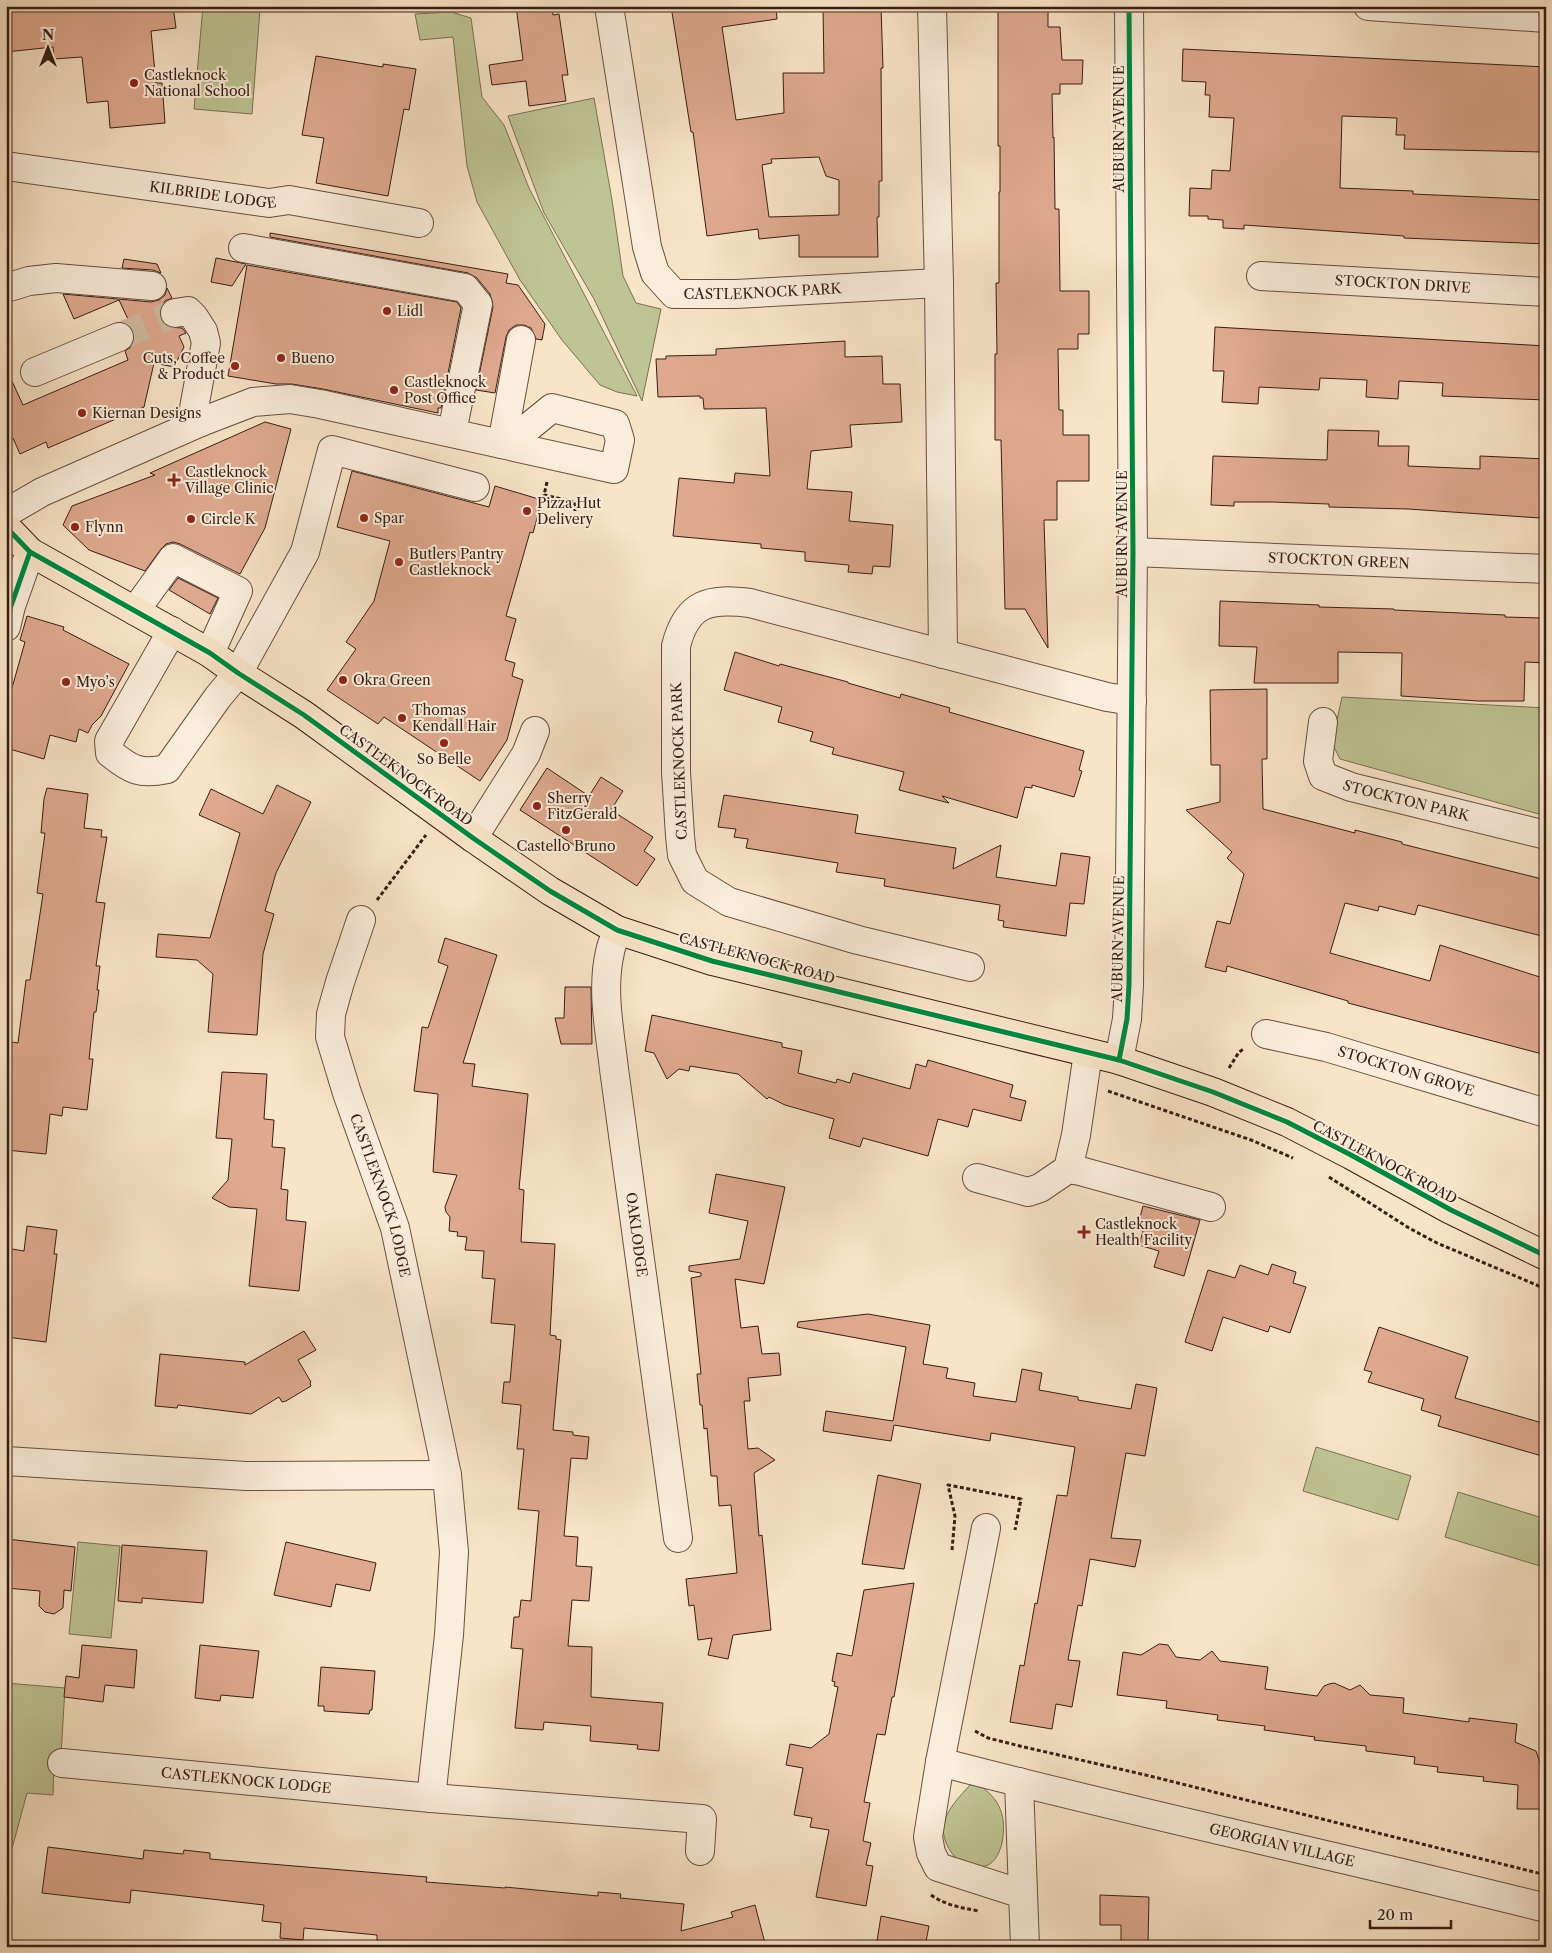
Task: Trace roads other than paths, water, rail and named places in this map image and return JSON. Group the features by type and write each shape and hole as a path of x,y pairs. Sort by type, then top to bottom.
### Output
{"main road":[{"name":"CASTLEKNOCK ROAD","path":"6,527 30,552 210,653 304,715 472,838 550,891 617,930 712,961 1119,1060 1213,1092 1287,1122 1451,1210 1546,1256"}],"street":[{"name":"CASTLEKNOCK PARK","path":"609,6 646,247 655,273 674,294 728,294 939,283"},
{"path":"932,6 939,283 943,654"},
{"name":"AUBURN AVENUE","path":"1119,1060 1128,1019 1132,701 1133,552 1129,6"},
{"path":"1368,6 1546,18"},
{"name":"KILBRIDE LODGE","path":"6,166 269,203 289,200 419,223"},
{"path":"243,248 465,288 478,304 452,432"},
{"name":"STOCKTON DRIVE","path":"1261,276 1546,292"},
{"path":"6,288 56,278 152,286"},
{"path":"175,313 188,311 203,331 206,343 194,408 201,422"},
{"path":"35,372 119,337"},
{"path":"6,513 42,492 201,422 253,402 290,399 320,404 511,446 521,340"},
{"path":"172,631 109,741 110,753 126,766 150,773 168,769 218,697 238,673 305,552 332,450 475,488"},
{"path":"6,627 11,606 30,552"},
{"name":"STOCKTON GREEN","path":"1133,552 1546,569"},
{"path":"135,611 173,558 238,591 210,653"},
{"name":"CASTLEKNOCK PARK","path":"970,967 858,940 730,902 695,882 682,855 676,772 676,646 680,630 687,619 706,603 728,600 750,603 1107,697 1132,701"},
{"name":"STOCKTON PARK","path":"1323,722 1318,761 1323,776 1351,787 1546,835"},
{"path":"472,838 526,754 535,731"},
{"name":"CASTLEKNOCK LODGE","path":"361,920 331,1014 330,1037 347,1093 395,1228 447,1475 454,1552 449,1635 431,1798"},
{"name":"OAKLODGE","path":"617,930 610,952 607,976 612,1060 678,1538"},
{"name":"STOCKTON GROVE","path":"1266,1034 1326,1047 1546,1113"},
{"path":"977,1178 1028,1192 1040,1188 1068,1169 1076,1135 1088,1053"},
{"path":"1068,1169 1093,1173 1211,1207"},
{"path":"6,1461 246,1476 447,1475"},
{"path":"986,1528 940,1762 928,1837 931,1853 938,1867 1022,1894"},
{"name":"GEORGIAN VILLAGE","path":"940,1762 1354,1862 1423,1876 1546,1908"},
{"name":"CASTLEKNOCK LODGE","path":"62,1763 431,1798 702,1819 700,1852"},
{"path":"1019,1782 1025,1947"}],"tunnel":[{"path":"119,337 175,313"}],"place":[{"name":"Castleknock National School","path":"134,83"},
{"name":"Lidl","path":"387,311"},
{"name":"Bueno","path":"281,358"},
{"name":"Cuts, Coffee & Product","path":"235,366"},
{"name":"Castleknock Post Office","path":"394,390"},
{"name":"Kiernan Designs","path":"82,413"},
{"name":"Castleknock Village Clinic","path":"174,480"},
{"name":"Pizza Hut Delivery","path":"527,511"},
{"name":"Spar","path":"364,518"},
{"name":"Circle K","path":"191,519"},
{"name":"Flynn","path":"75,527"},
{"name":"Butlers Pantry Castleknock","path":"399,562"},
{"name":"Okra Green","path":"343,680"},
{"name":"Myo’s","path":"66,682"},
{"name":"Thomas Kendall Hair","path":"402,718"},
{"name":"So Belle","path":"444,743"},
{"name":"Sherry FitzGerald","path":"537,806"},
{"name":"Castello Bruno","path":"566,830"},
{"name":"Castleknock Health Facility","path":"1084,1232"}]}
